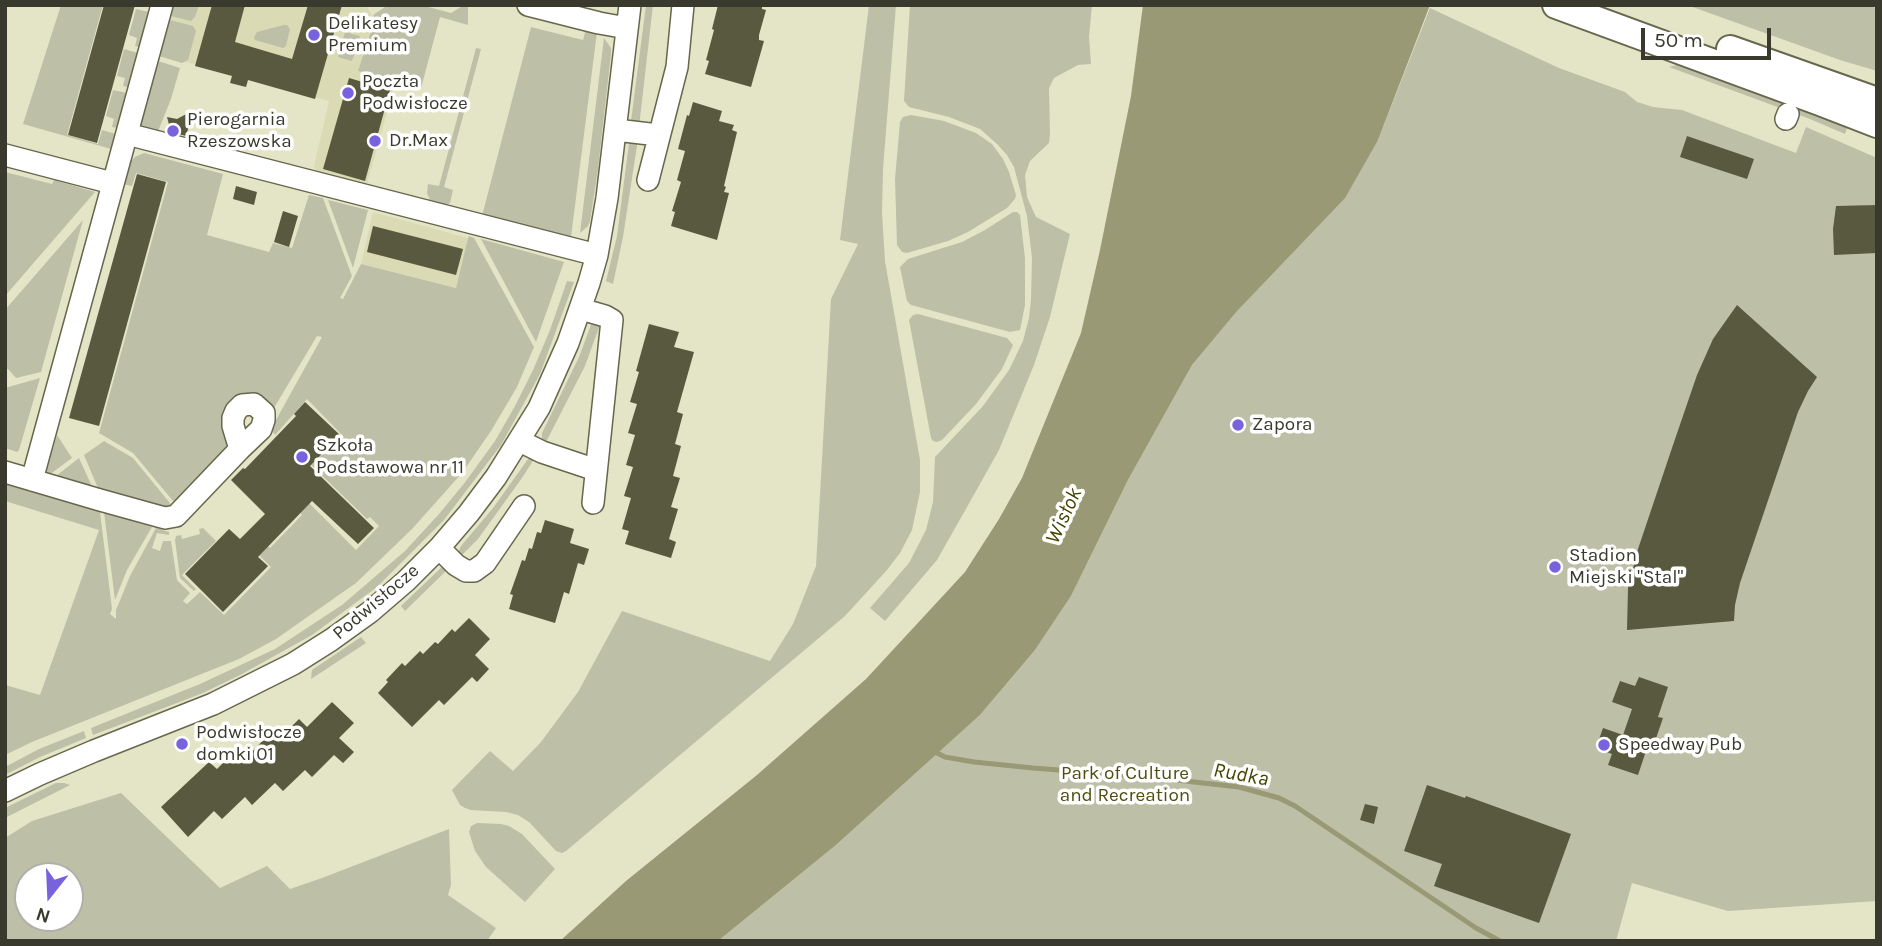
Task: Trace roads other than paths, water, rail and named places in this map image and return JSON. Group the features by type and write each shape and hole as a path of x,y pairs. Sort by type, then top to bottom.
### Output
{"main road":[{"path":"1556,5 1877,124"},
{"path":"1610,5 1877,101"}],"street":[{"path":"32,480 162,5"},
{"path":"528,5 627,28"},
{"name":"Podwisłocze","path":"5,791 94,751 214,704 274,675 331,640 370,612 406,581 439,548 483,495 539,408 581,309 597,255 607,198 630,5"},
{"path":"648,180 677,67 683,5"},
{"path":"616,130 658,135"},
{"path":"127,134 597,255"},
{"path":"5,155 112,183"},
{"path":"581,309 612,320 593,503"},
{"path":"520,441 542,452 596,470"},
{"path":"5,472 157,516 172,517 176,516 240,449"},
{"path":"439,548 466,571 474,571 485,563 524,506"}],"water":[{"name":"Wisłok","path":"1143,5 1430,5 1378,140 1345,198 1237,311 1192,365 1128,480 1071,596 1035,650 980,715 836,845 718,941 560,941 626,881 757,775 866,679 965,572 999,519 1022,478 1081,333 1131,96"}],"waterway":[{"name":"Rudka","path":"937,753 974,762 1239,787 1279,798 1295,806 1476,928 1500,941"}],"place":[{"name":"Delikatesy Premium","path":"314,35"},
{"name":"Poczta Podwisłocze","path":"348,93"},
{"name":"Pierogarnia Rzeszowska","path":"173,131"},
{"name":"Dr.Max","path":"375,141"},
{"name":"Zapora","path":"1238,425"},
{"name":"Szkoła Podstawowa nr 11","path":"302,457"},
{"name":"Stadion Miejski \"Stal\"","path":"1555,567"},
{"name":"Podwisłocze domki 01","path":"182,744"},
{"name":"Speedway Pub","path":"1604,745"}],"park label":[{"name":"Park of Culture and Recreation","path":"1125,785"}]}
